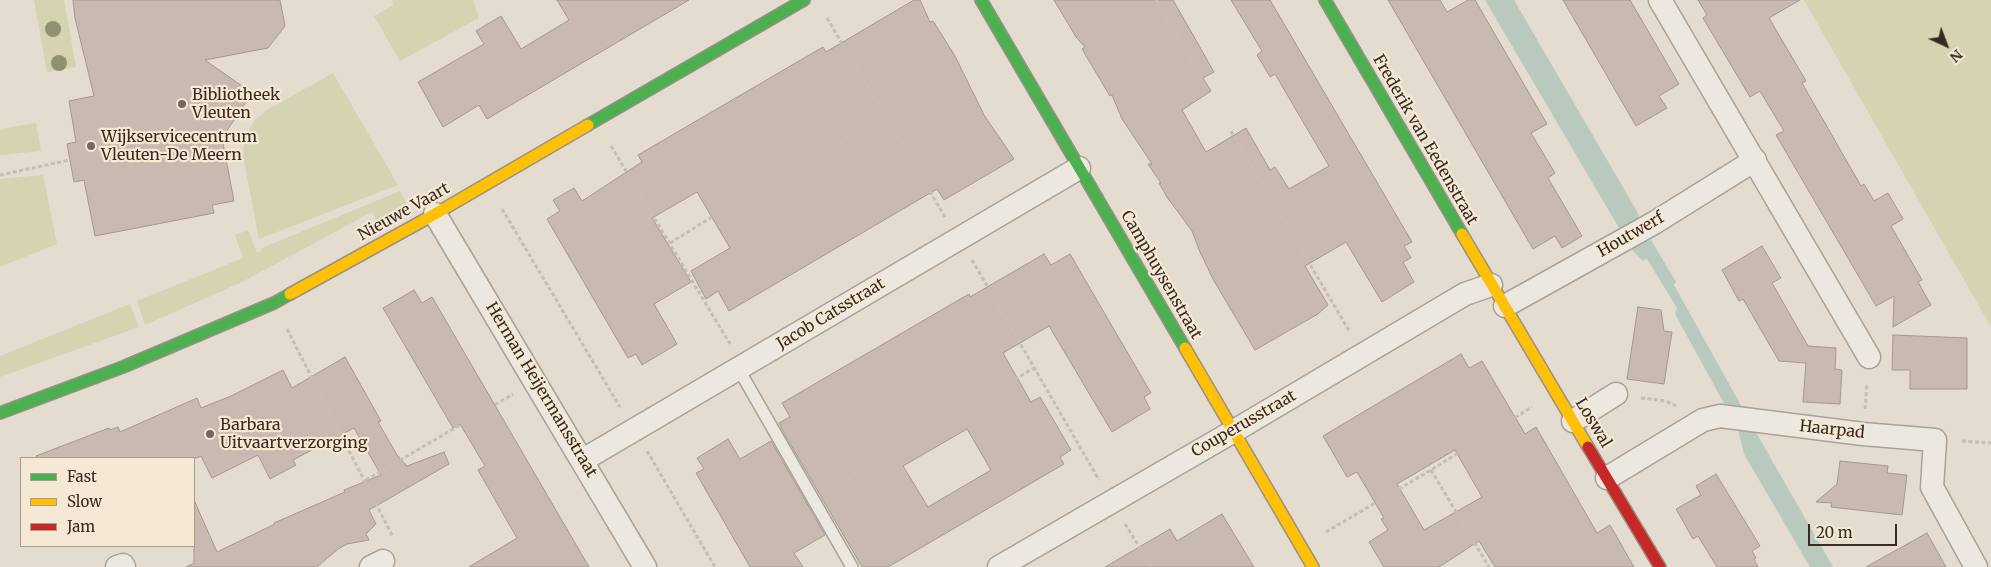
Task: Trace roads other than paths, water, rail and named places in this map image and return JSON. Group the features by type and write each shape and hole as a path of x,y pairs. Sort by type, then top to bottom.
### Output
{"street":[{"name":"Nieuwe Vaart","path":"0,413 123,367 274,303 488,184 804,0"},
{"name":"Camphuysenstraat","path":"981,0 1313,567"},
{"name":"Frederik van Eedenstraat","path":"1325,0 1499,296"},
{"path":"1660,0 1869,357"},
{"name":"Houtwerf","path":"1499,296 1615,245 1654,224 1755,160"},
{"name":"Jacob Catsstraat","path":"583,460 1079,168"},
{"name":"Herman Heijermansstraat","path":"435,214 646,567"},
{"name":"Couperusstraat","path":"999,567 1465,294 1499,296"},
{"name":"Loswal","path":"1499,296 1660,567"},
{"path":"1573,421 1616,394"},
{"name":"Haarpad","path":"1607,478 1712,418 1935,440 1932,488 1976,567"},
{"path":"117,567 123,565 124,567"}],"lane":[{"path":"741,367 852,567"}],"place":[{"name":"Bibliotheek Vleuten","path":"182,104"},
{"name":"Wijkservicecentrum Vleuten-De Meern","path":"91,146"},
{"name":"Barbara Uitvaartverzorging","path":"210,434"}]}
